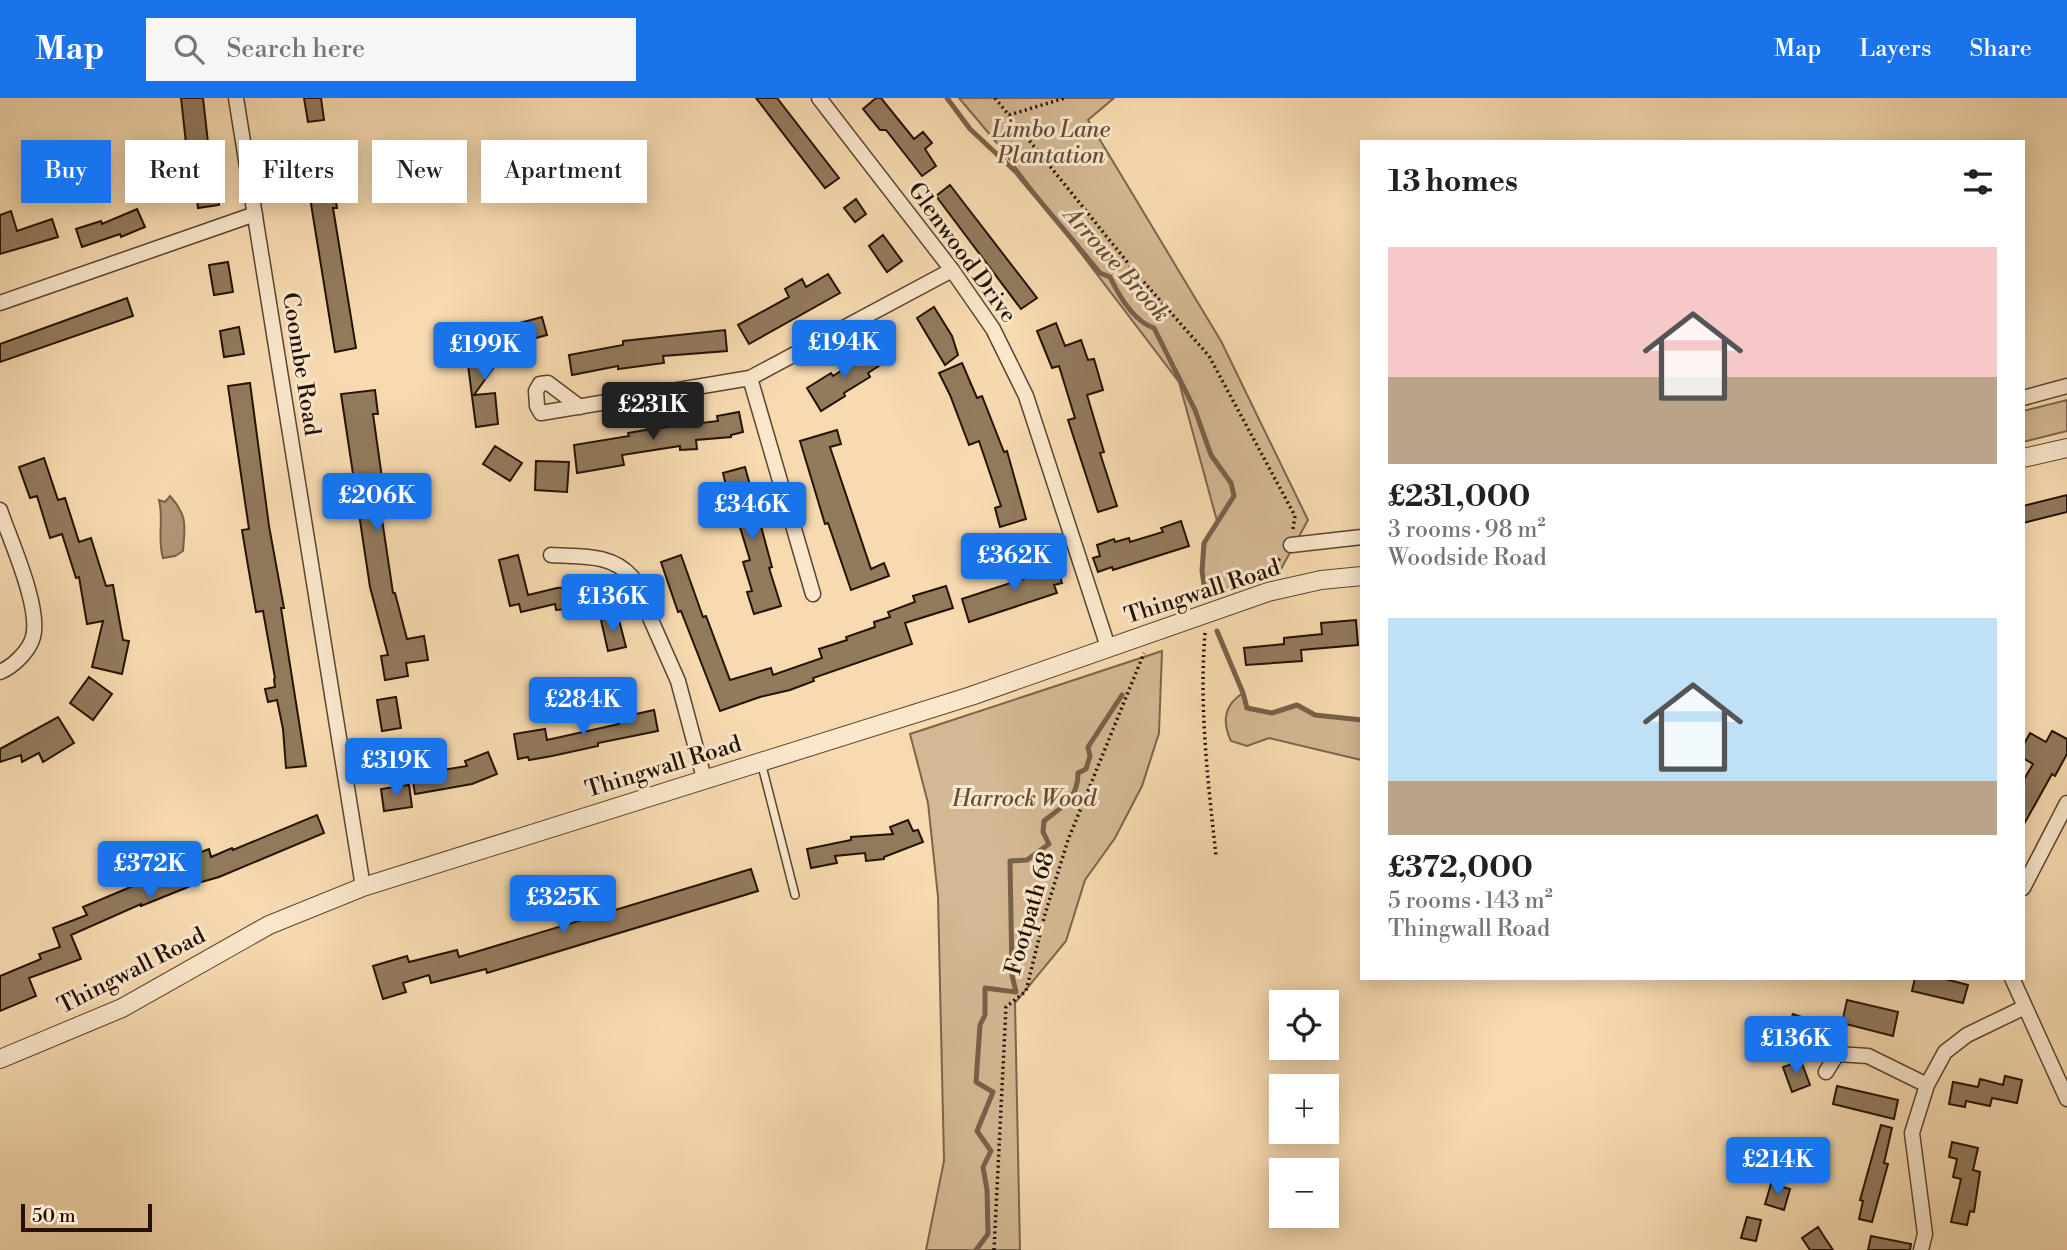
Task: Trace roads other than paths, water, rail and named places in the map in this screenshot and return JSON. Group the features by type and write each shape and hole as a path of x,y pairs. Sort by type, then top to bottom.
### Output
{"street":[{"name":"Coombe Road","path":"236,98 363,887"},
{"name":"Glenwood Drive","path":"819,98 952,270 993,329 1026,396 1108,647"},
{"path":"0,303 255,214"},
{"path":"580,407 750,378 952,270"},
{"path":"750,378 813,594"},
{"path":"2025,397 2067,386"},
{"path":"2025,458 2067,447"},
{"path":"0,510 31,601 34,619 33,636 27,648 17,660 0,672"},
{"name":"Thingwall Road","path":"1291,545 1360,537"},
{"path":"551,555 607,558 622,566 632,577 678,681 704,778"},
{"name":"Thingwall Road","path":"0,1059 122,1008 269,925 363,887 971,696 1268,592 1321,580 1360,576"},
{"path":"2025,884 2067,803"},
{"path":"2013,980 2067,1099"},
{"path":"1921,1250 1925,1234 1912,1133 1927,1085 1944,1052 1967,1035 2025,1007"},
{"path":"1829,1036 1837,1054"},
{"path":"1837,1054 1868,1056 1927,1085"},
{"path":"1826,1072 1837,1054"}],"lane":[{"path":"761,761 795,895"}],"waterway":[{"name":"Arrowe Brook","path":"947,98 970,129 1016,172 1100,273 1110,277 1133,314 1154,328 1195,410 1211,455 1231,483 1234,496 1204,543 1202,571 1205,591"},
{"path":"1217,631 1247,708 1272,713 1297,705 1315,715 1360,720"},
{"name":"Arrowe Brook","path":"976,1250 988,1234 987,1190 983,1167 991,1151 977,1131 993,1092 976,1082 980,1025 985,1015 985,988 1016,992 1012,975 1010,861 1027,860 1049,844 1043,832 1044,821 1072,796 1078,773 1086,769 1090,756 1088,747 1122,695"}],"park label":[{"name":"Limbo Lane Plantation","path":"1051,142"},
{"name":"Harrock Wood","path":"1024,798"}]}
